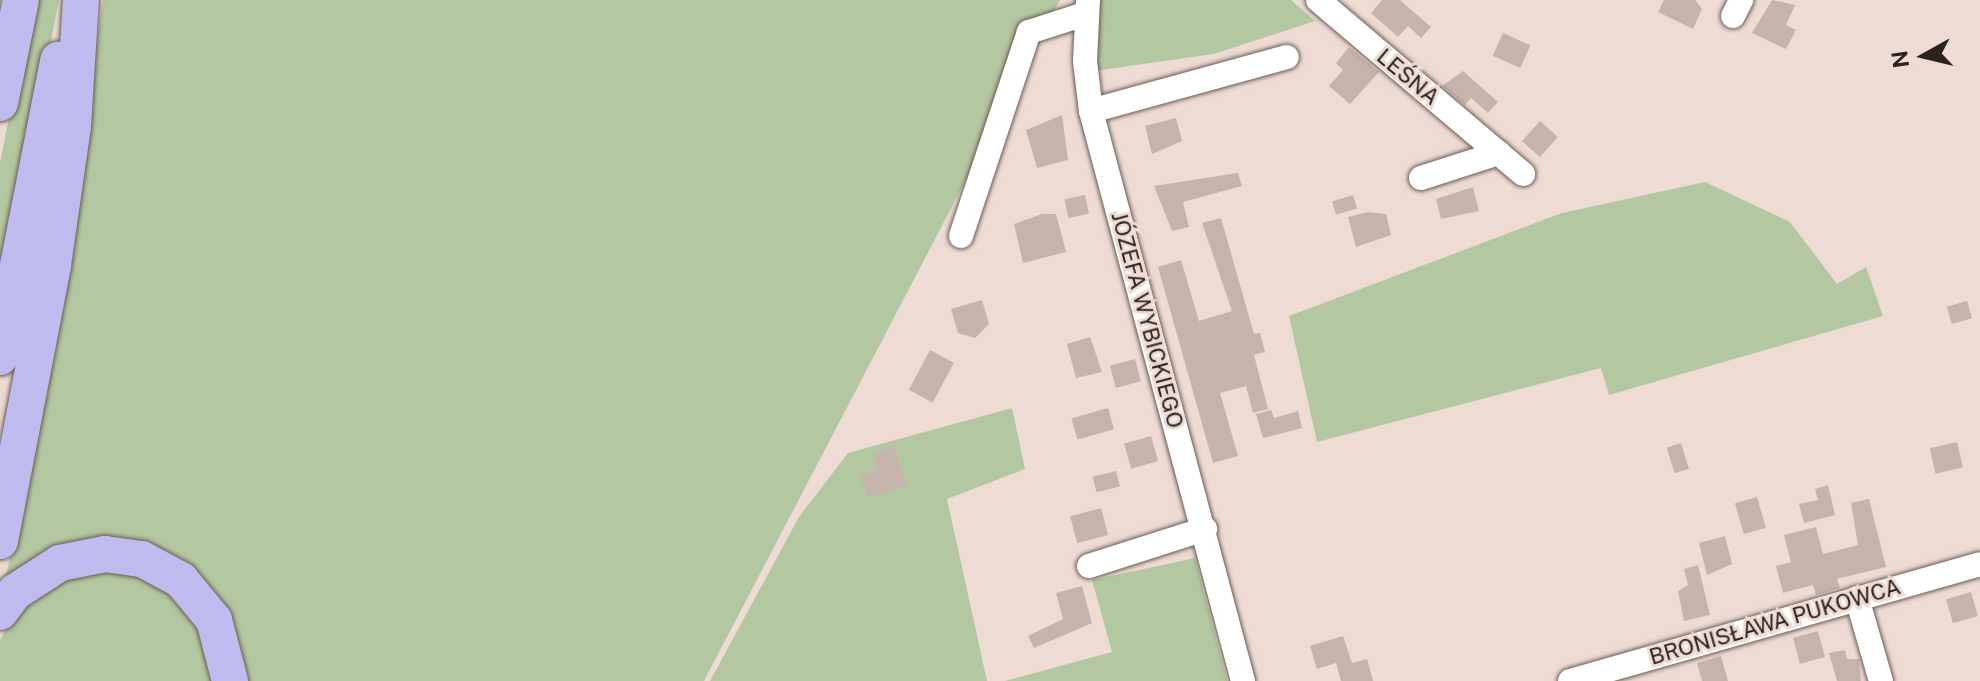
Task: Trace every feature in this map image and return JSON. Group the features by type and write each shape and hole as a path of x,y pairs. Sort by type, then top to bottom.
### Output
{"highway":[{"path":"1,98 21,0"},
{"path":"0,357 70,0"},
{"path":"0,541 53,265 73,126 81,0"},
{"path":"0,612 15,592 60,563 105,554 142,559 181,580 207,610 224,640 230,681"}],"street":[{"name":"LEŚNA","path":"1318,0 1523,174"},
{"name":"JÓZEFA WYBICKIEGO","path":"961,236 1029,32 1087,7 1091,111 1205,529 1243,681"},
{"path":"1091,111 1287,57"},
{"path":"1421,178 1499,153"},
{"path":"1089,566 1205,529"},
{"name":"BRONISŁAWA PUKOWCA","path":"1570,681 1980,564"},
{"path":"1857,598 1881,681"}],"green space":[{"path":"32,0 59,0 0,301 0,163"},
{"path":"103,0 1060,0 704,681 240,681 165,558 5,583 76,191"},
{"path":"1099,0 1291,0 1315,21 1214,54 1094,71"},
{"path":"1705,182 1790,222 1837,284 1866,267 1883,316 1609,395 1601,368 1317,442 1289,316 1562,213"},
{"path":"1012,408 1025,469 947,499 987,681 710,681 799,517 848,453"},
{"path":"1195,558 1227,681 1005,681 1112,652 1092,580"},
{"path":"125,570 174,596 207,641 216,681 0,681 0,640 17,607 74,572"}],"building":[{"path":"1382,0 1400,0 1431,27 1421,38 1408,26 1398,37 1371,13"},
{"path":"1664,0 1695,0 1702,9 1693,29 1658,12"},
{"path":"1772,0 1795,5 1786,25 1796,30 1786,49 1752,33"},
{"path":"1503,33 1530,45 1520,68 1493,56"},
{"path":"1349,47 1379,72 1350,104 1329,86 1343,70 1336,63"},
{"path":"1463,71 1498,102 1488,113 1471,98 1465,105 1442,86"},
{"path":"1062,115 1068,160 1037,168 1026,130"},
{"path":"1176,118 1182,141 1152,154 1145,126"},
{"path":"1540,121 1558,137 1540,157 1522,141"},
{"path":"1238,173 1242,186 1183,202 1189,227 1172,231 1154,186"},
{"path":"1473,187 1479,211 1441,219 1436,199"},
{"path":"1085,195 1089,214 1068,218 1064,199"},
{"path":"1353,195 1357,208 1336,215 1332,201"},
{"path":"1368,212 1386,214 1391,235 1356,247 1348,217"},
{"path":"1042,214 1056,214 1066,252 1023,263 1014,224"},
{"path":"1221,218 1254,334 1260,333 1265,352 1254,355 1268,409 1253,413 1246,386 1220,393 1238,456 1213,463 1158,267 1181,260 1199,321 1232,311 1202,223"},
{"path":"982,300 989,324 975,338 958,333 951,309"},
{"path":"1967,301 1972,318 1952,324 1947,307"},
{"path":"1090,337 1102,372 1076,378 1067,344"},
{"path":"930,350 954,363 933,402 909,390"},
{"path":"1135,359 1141,381 1116,388 1110,366"},
{"path":"1108,408 1114,429 1078,440 1071,418"},
{"path":"1271,410 1274,418 1298,411 1302,428 1263,438 1256,414"},
{"path":"1151,436 1158,461 1131,469 1124,444"},
{"path":"1957,442 1963,467 1936,474 1930,448"},
{"path":"1681,443 1689,469 1675,473 1667,447"},
{"path":"895,447 906,486 868,498 860,476 878,470 873,454"},
{"path":"1116,471 1120,487 1097,492 1093,477"},
{"path":"1828,485 1835,515 1804,523 1799,504 1818,500 1815,489"},
{"path":"1757,497 1766,528 1744,534 1735,503"},
{"path":"1869,499 1886,567 1837,579 1840,588 1816,595 1813,585 1783,593 1776,566 1791,562 1784,535 1816,527 1823,554 1858,545 1851,503"},
{"path":"1101,508 1108,535 1077,543 1070,516"},
{"path":"1725,536 1732,564 1707,575 1699,543"},
{"path":"1698,565 1710,615 1684,621 1678,591 1688,585 1684,569"},
{"path":"1082,586 1092,623 1034,648 1028,636 1063,619 1056,593"},
{"path":"1971,592 1978,616 1953,623 1946,599"},
{"path":"1818,631 1825,657 1800,664 1793,638"},
{"path":"1343,636 1352,663 1367,659 1373,681 1341,681 1336,663 1317,669 1310,646"},
{"path":"1845,650 1847,659 1859,659 1861,681 1837,681 1829,653"},
{"path":"1721,656 1728,681 1702,681 1697,663"}]}
